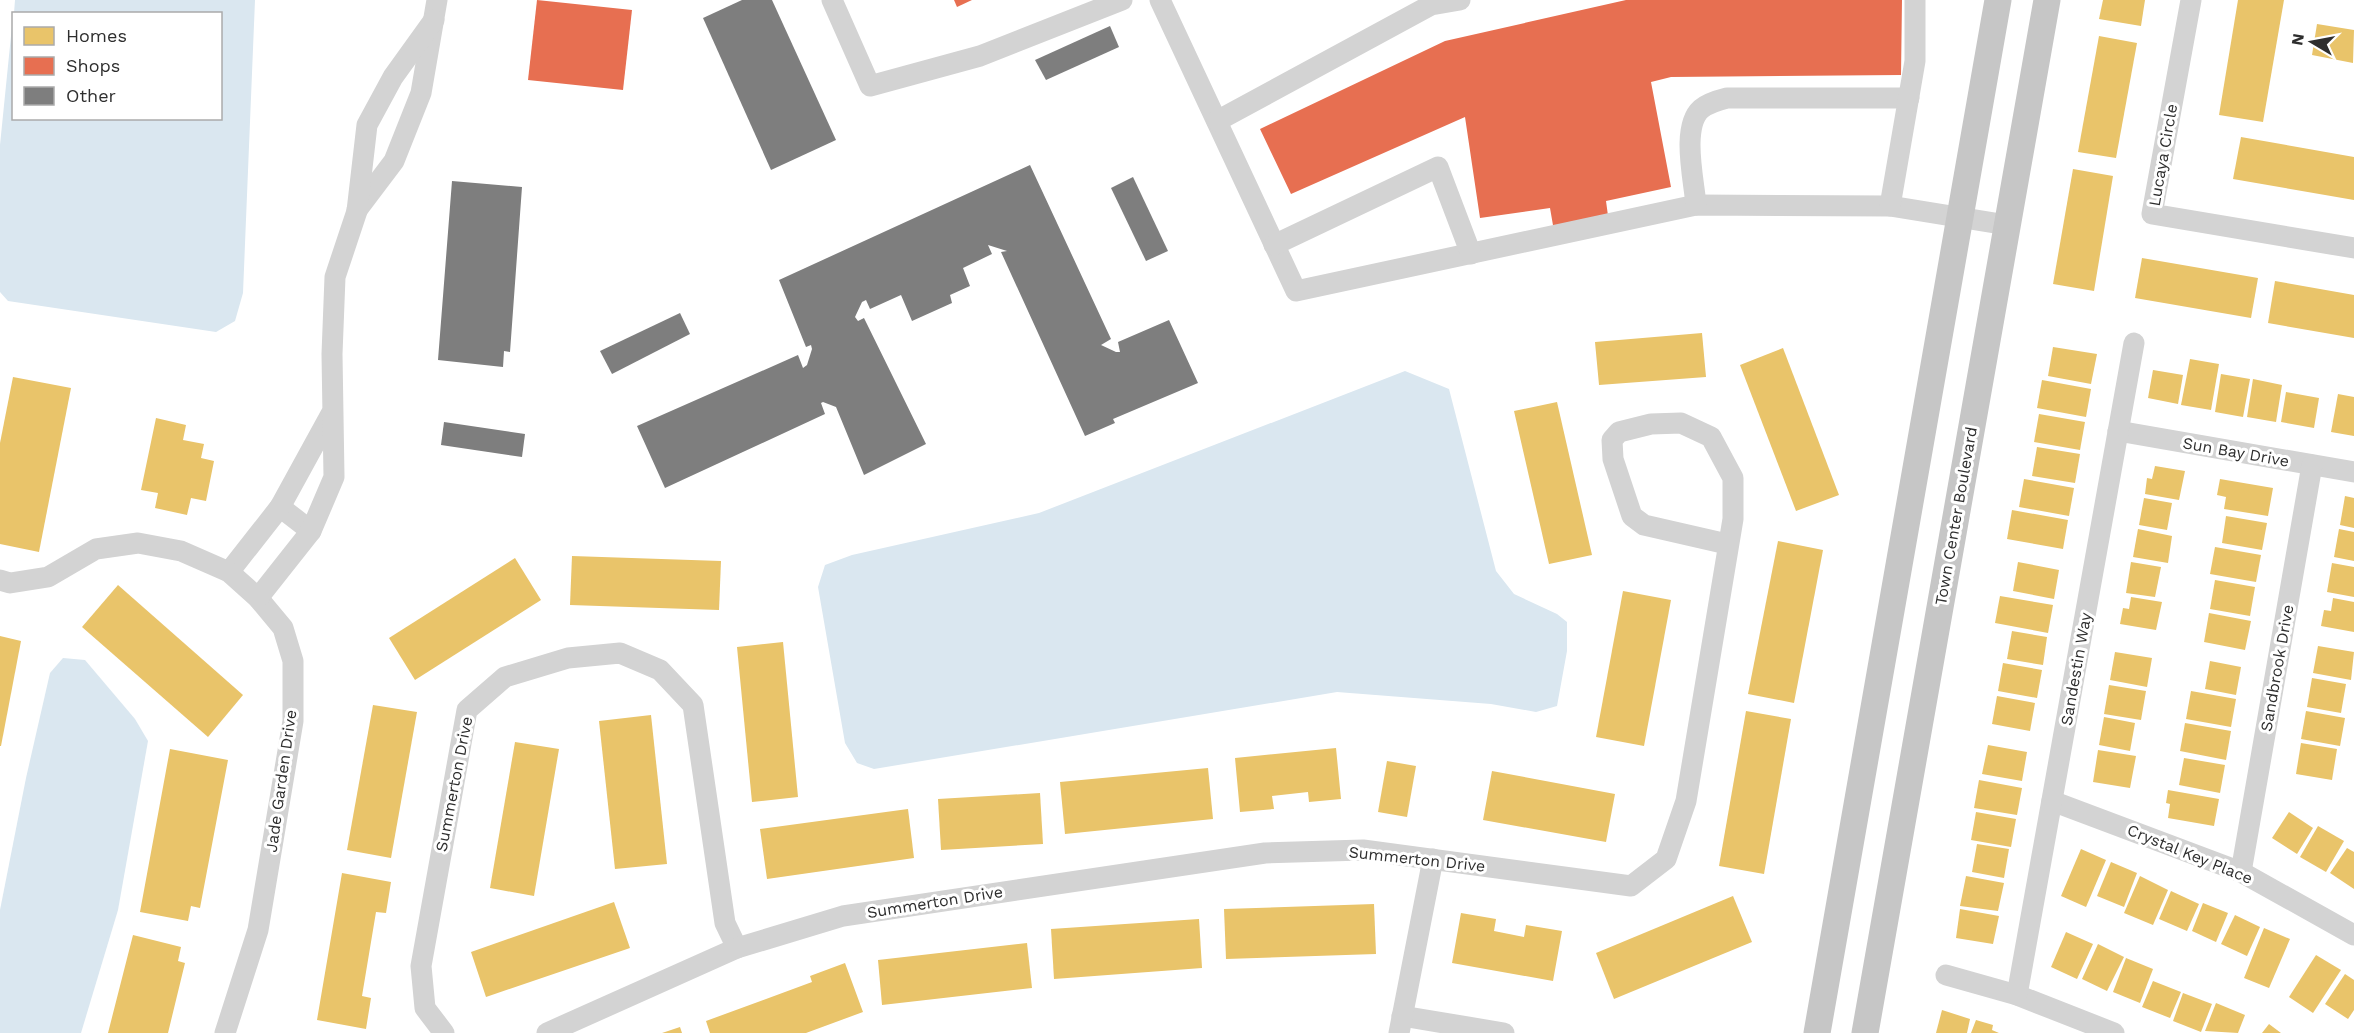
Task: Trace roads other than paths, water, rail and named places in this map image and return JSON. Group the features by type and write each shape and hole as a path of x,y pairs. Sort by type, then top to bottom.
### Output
{"main road":[{"path":"1817,1033 1998,0"},
{"name":"Town Center Boulevard","path":"1865,1033 2047,0"}],"street":[{"path":"832,0 870,86 980,56 1078,8 1122,0"},
{"path":"1160,0 1296,291 1696,205 1890,206 2007,225"},
{"path":"1217,122 1431,5 1460,0"},
{"path":"1890,206 1915,61 1915,0"},
{"name":"Lucaya Circle","path":"2191,0 2152,214 2354,248"},
{"path":"258,598 311,531 334,477 331,414 335,277 357,211 367,125 393,77 436,10"},
{"path":"357,211 394,161 422,93 436,10"},
{"path":"1696,205 1690,136 1692,122 1701,109 1712,102 1727,98 1909,98"},
{"path":"1274,245 1438,167 1471,254"},
{"name":"Sandestin Way","path":"2017,994 2134,343"},
{"path":"229,572 280,507 331,414"},
{"name":"Summerton Drive","path":"547,1033 737,948 843,916 1265,853 1363,850 1631,886 1666,859 1686,801 1727,544 1733,519 1733,478 1712,437 1681,423 1651,424 1619,432 1612,440 1613,459 1632,516 1644,525 1727,544"},
{"name":"Sun Bay Drive","path":"2118,431 2354,472"},
{"name":"Sandbrook Drive","path":"2241,872 2312,465"},
{"path":"280,507 311,531"},
{"name":"Jade Garden Drive","path":"0,580 10,583 48,577 96,549 138,543 181,551 229,572 258,598 283,628 293,661 293,721 258,930 225,1033"},
{"name":"Summerton Drive","path":"444,1033 425,1008 421,966 467,710 505,677 568,658 620,653 660,670 693,705 725,923 737,948"},
{"name":"Crystal Key Place","path":"2052,801 2241,872 2354,935"},
{"path":"1433,859 1400,1024 1504,1033"},
{"path":"1946,975 2017,994 2114,1033"}]}
